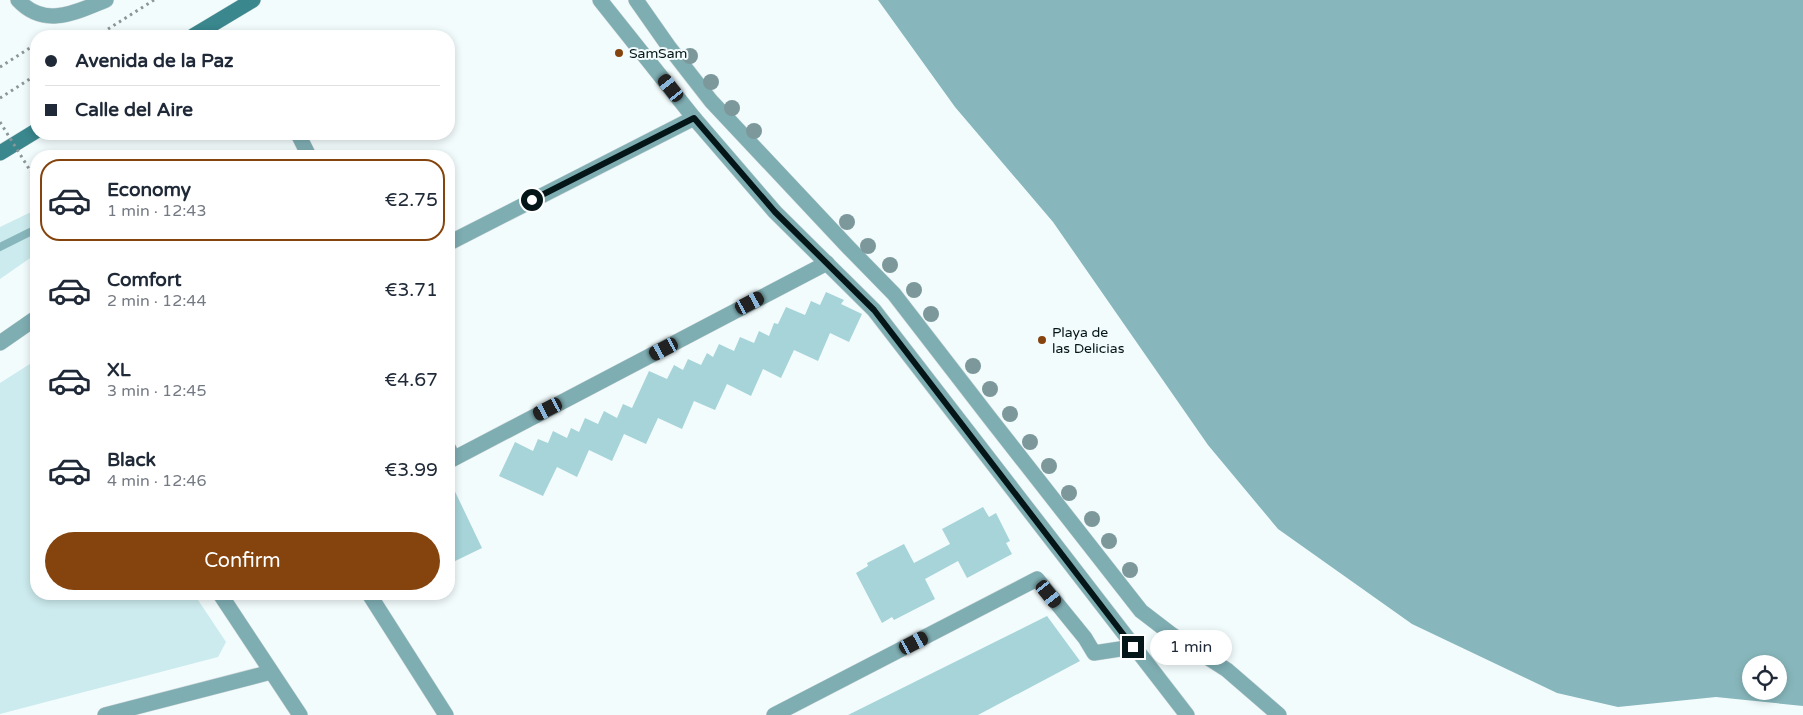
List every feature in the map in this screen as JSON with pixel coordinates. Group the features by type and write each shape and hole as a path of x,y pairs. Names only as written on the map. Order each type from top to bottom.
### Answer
{"main road":[{"path":"203,30 253,0"},
{"path":"0,153 30,135"}],"street":[{"path":"18,0 23,5 46,17 72,14 106,0"},
{"path":"600,0 694,118 775,212 874,310 1186,715"},
{"path":"636,0 669,47 711,101 894,294 1141,611 1171,634 1227,670 1279,715"},
{"path":"455,240 694,118"},
{"path":"455,452 827,263"},
{"path":"0,343 30,322"},
{"path":"774,715 1036,580 1085,638 1094,653 1133,647"},
{"path":"224,600 300,715"},
{"path":"373,600 446,715"},
{"path":"105,715 272,672"}],"path":[{"path":"106,30 154,0"},
{"path":"0,67 30,48"},
{"path":"0,98 30,79"},
{"path":"0,122 30,170"}],"shaded area":[{"path":"878,0 1803,0 1803,706 1745,700 1787,700 1787,655 1742,655 1742,700 1716,697 1618,707 1557,693 1412,624 1278,529 1208,445 1053,222 955,107"},
{"path":"30,212 30,258 0,279 0,227"},
{"path":"30,364 30,600 198,600 226,642 218,657 0,714 0,383"}],"building":[{"path":"826,292 844,300 841,304 862,314 849,342 830,333 818,361 794,350 781,378 763,369 751,396 727,384 715,410 694,401 682,429 658,418 646,444 624,434 612,461 589,450 577,477 557,467 543,496 499,476 515,442 533,451 538,439 548,443 553,431 567,438 571,428 579,432 585,418 598,424 604,411 617,418 623,404 632,408 649,371 667,379 674,365 683,370 688,359 701,365 707,353 713,357 719,344 734,351 740,337 754,343 759,331 769,336 774,323 778,324 786,307 805,315 811,301 820,305"},
{"path":"455,492 482,548 455,561"},
{"path":"983,507 989,517 996,513 1010,541 1006,543 1012,554 967,578 958,561 925,579 935,599 894,620 892,617 882,623 856,573 868,566 867,563 904,544 914,563 950,544 942,529"},
{"path":"1047,616 1080,661 978,715 848,715"}],"waterway":[{"path":"0,247 30,232"}],"place":[{"name":"SamSam","path":"619,53"},
{"name":"Playa de las Delicias","path":"1042,340"}],"route":[{"path":"532,200 694,118 775,212 874,310 1133,647"}]}
